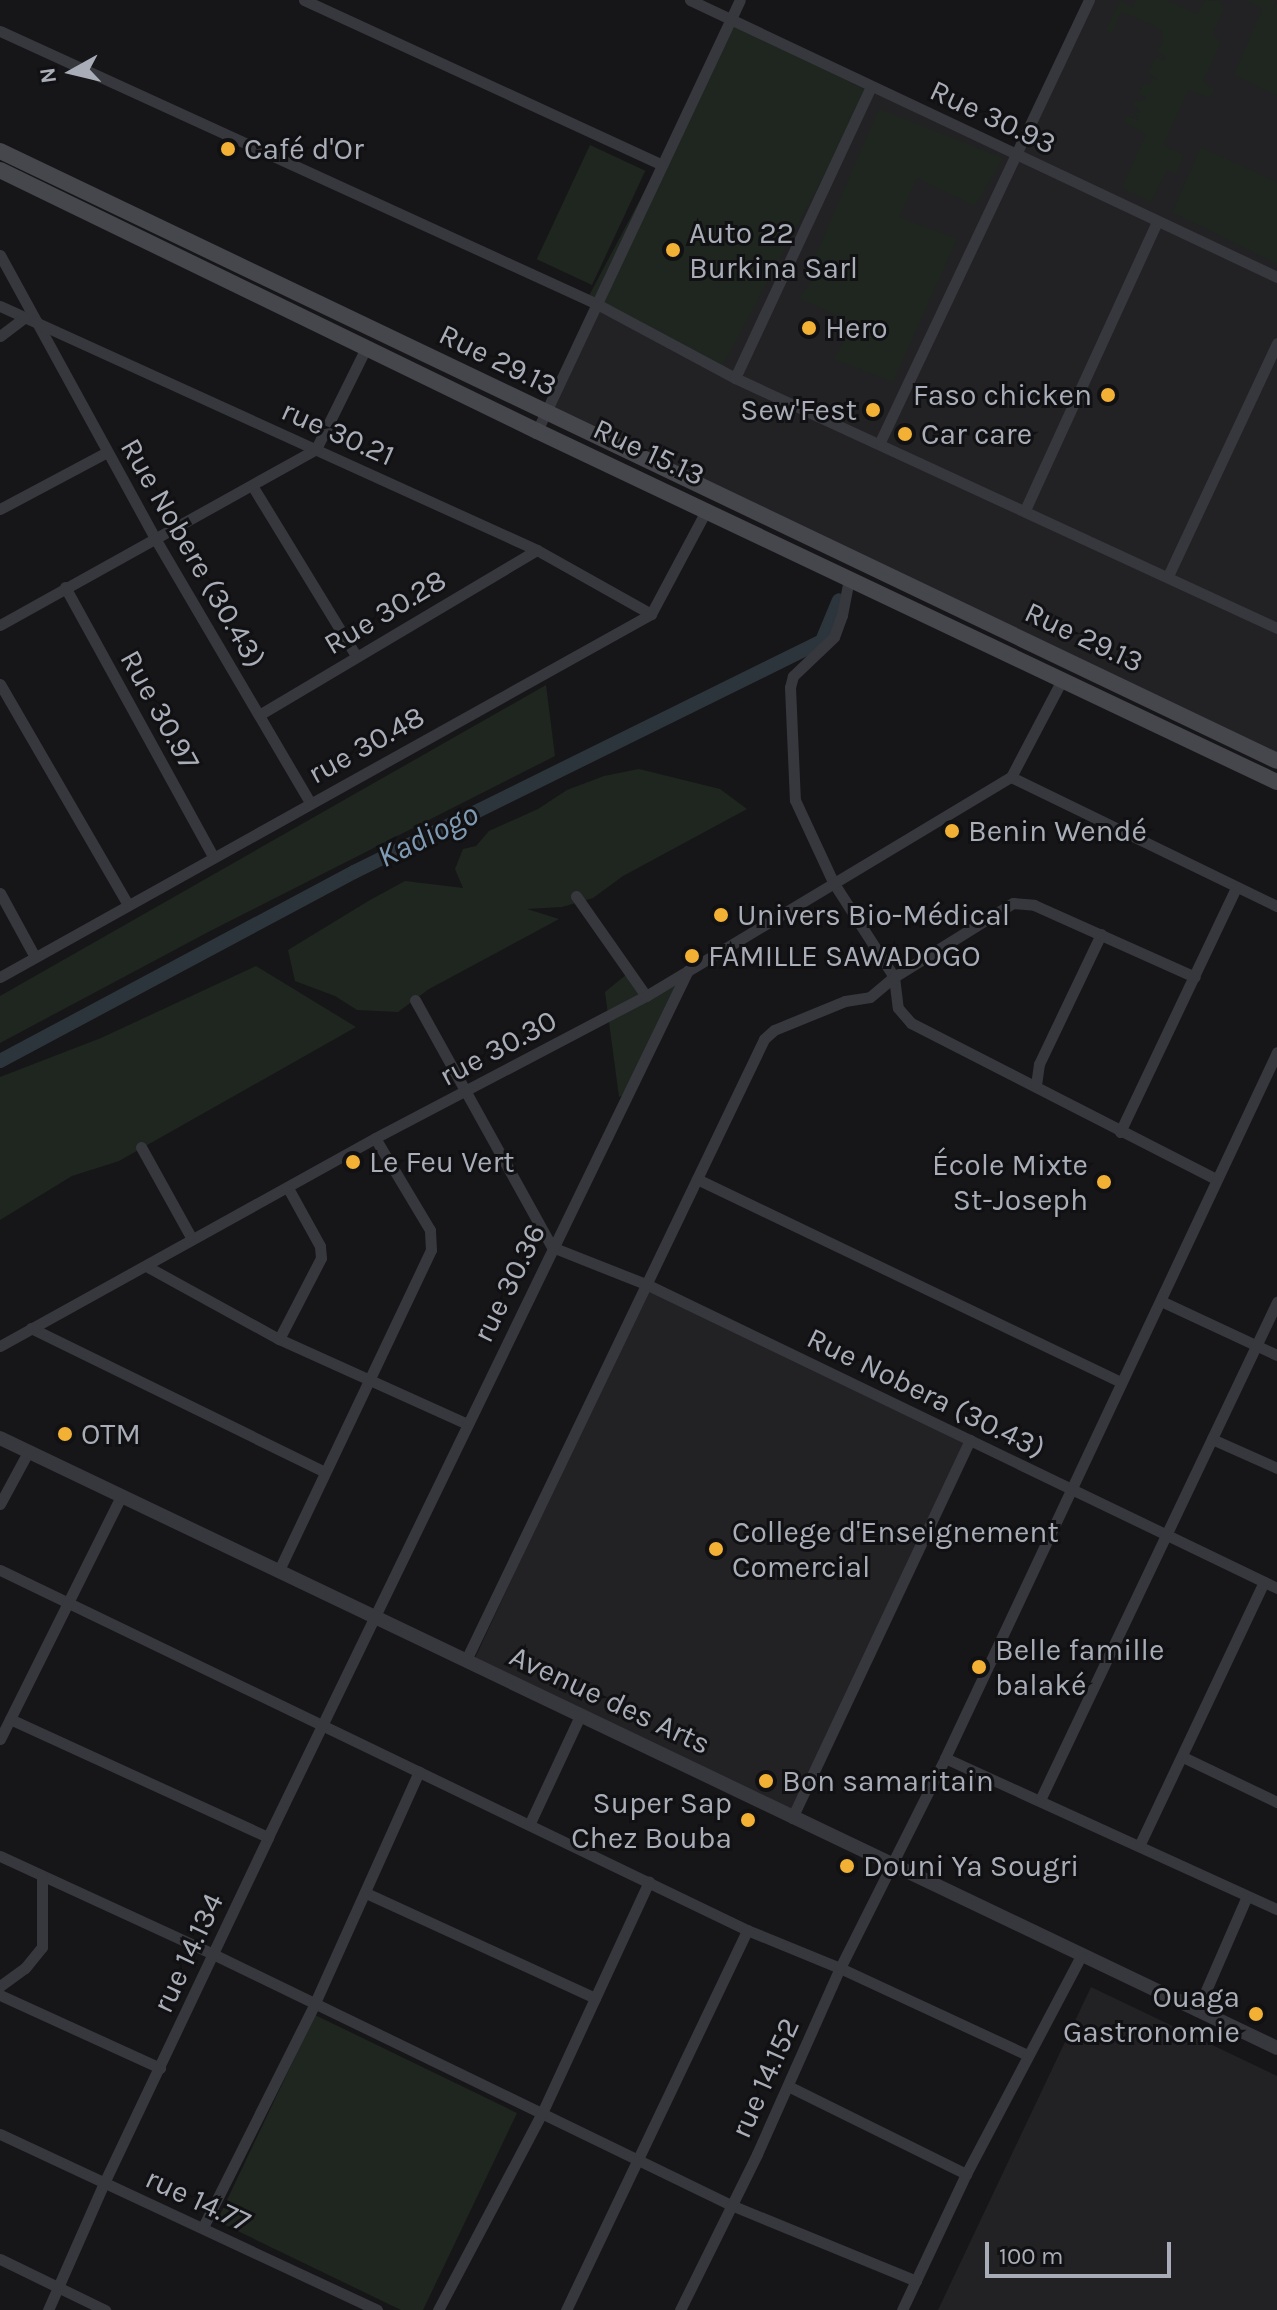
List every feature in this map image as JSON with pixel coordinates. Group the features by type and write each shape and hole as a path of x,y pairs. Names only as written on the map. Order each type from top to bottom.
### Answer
{"main road":[{"name":"Rue 29.13","path":"0,151 1277,761"},
{"name":"Rue 15.13","path":"0,170 537,431 1277,782"}],"street":[{"path":"304,0 662,165"},
{"name":"Rue 30.93","path":"690,0 1277,277"},
{"path":"537,431 740,0"},
{"path":"880,442 1089,0"},
{"path":"0,31 597,304 735,378 880,442 1277,628"},
{"path":"735,378 871,87"},
{"path":"1025,510 1157,222"},
{"name":"Rue Nobere (30.43)","path":"0,255 156,540 310,803"},
{"name":"rue 30.21","path":"0,306 537,550 651,614"},
{"path":"0,336 24,318"},
{"path":"1168,576 1277,343"},
{"path":"0,625 253,487 316,449 366,348"},
{"path":"0,509 107,452"},
{"path":"253,487 356,656"},
{"path":"651,614 707,509"},
{"name":"Rue 30.28","path":"259,715 537,550"},
{"path":"849,579 834,637 793,676 790,687 795,800 833,882 894,977 898,1008 911,1023 1216,1179"},
{"name":"Rue 30.97","path":"65,587 213,856"},
{"name":"rue 30.48","path":"0,977 651,614"},
{"path":"1062,680 1011,777 1277,906"},
{"path":"0,684 128,905"},
{"name":"rue 30.30","path":"0,1346 375,1138 646,996 1011,777"},
{"path":"1120,1132 1236,888"},
{"path":"0,893 35,957"},
{"path":"576,896 646,996"},
{"path":"466,1660 764,1039 774,1030 845,1001 870,997 894,977 1013,903 1034,905 1195,977"},
{"path":"1036,1085 1039,1064 1101,934"},
{"name":"rue 30.36","path":"376,1618 688,970"},
{"path":"415,1000 552,1247"},
{"name":"rue 14.152","path":"680,2310 788,2086 840,1968 945,1758 1277,1052"},
{"path":"279,1570 431,1250 430,1230 375,1138"},
{"path":"141,1147 192,1239"},
{"path":"697,1179 1120,1382"},
{"path":"279,1339 321,1258 320,1246 288,1188"},
{"name":"Rue Nobera (30.43)","path":"552,1247 648,1285 1277,1588"},
{"path":"146,1266 279,1339 467,1424"},
{"path":"1161,1301 1277,1355"},
{"path":"1040,1800 1277,1302"},
{"path":"31,1328 325,1472"},
{"name":"Avenue des Arts","path":"0,1438 1277,2048"},
{"path":"1212,1439 1277,1468"},
{"path":"792,1818 970,1440"},
{"path":"0,1504 28,1452"},
{"path":"0,1739 121,1496"},
{"path":"0,1570 747,1930 840,1968 1027,2055"},
{"path":"1140,1844 1264,1582"},
{"name":"rue 14.134","path":"48,2310 104,2183 215,1955 268,1837 376,1618"},
{"path":"530,1823 580,1716"},
{"path":"10,1719 268,1837"},
{"path":"1183,1757 1277,1802"},
{"path":"945,1758 1140,1844 1277,1909"},
{"path":"203,2227 314,2005 419,1771"},
{"path":"0,1856 215,1955 731,2205 916,2281"},
{"path":"0,1986 25,1968 42,1947 42,1876"},
{"path":"438,2310 542,2113 649,1881"},
{"path":"366,1893 595,1998"},
{"path":"1197,2011 1247,1896"},
{"path":"566,2310 747,1930"},
{"path":"902,2310 966,2174 1081,1956"},
{"path":"0,1995 160,2068"},
{"path":"788,2086 966,2174"},
{"name":"rue 14.77","path":"0,2134 203,2227 371,2309"},
{"path":"0,2259 105,2310"}],"shaded area":[{"path":"1089,0 1277,0 1277,762 546,414 735,21 1018,154"},
{"path":"1120,0 1132,7 1137,0 1166,0 1197,14 1205,0 1221,1 1223,11 1212,34 1221,42 1203,81 1214,90 1210,98 1188,90 1163,145 1184,155 1176,173 1167,170 1151,202 1122,188 1146,134 1124,122 1127,116 1138,120 1138,116 1131,113 1141,112 1134,106 1135,100 1142,102 1146,98 1139,94 1143,83 1149,85 1152,81 1146,77 1158,80 1148,72 1156,57 1164,61 1166,57 1157,52 1163,41 1162,31 1151,24 1121,12 1112,33 1106,30"},
{"path":"1246,0 1276,0 1271,13 1277,2 1277,96 1234,75 1262,9"},
{"path":"735,21 868,92 723,366 589,295"},
{"path":"879,109 1003,158 975,206 917,178 899,217 957,239 893,382 834,359 854,323 798,298 816,277 808,273"},
{"path":"590,145 645,171 592,285 537,259"},
{"path":"1201,147 1277,182 1277,264 1172,212"},
{"path":"546,685 555,756 212,930 0,1043 0,996"},
{"path":"639,769 720,789 747,809 623,876 593,898 562,907 527,909 559,919 429,989 398,1012 357,1010 335,996 295,981 288,950 405,881 463,888 455,869 463,849 476,846 489,831 538,809 567,790 604,776"},
{"path":"256,966 356,1027 119,1161 72,1176 0,1220 0,1077 101,1038"},
{"path":"627,974 644,1003 678,984 626,1094 619,1097 605,992"},
{"name":"College d'Enseignement Comercial","path":"647,1289 967,1438 793,1812 473,1662"},
{"path":"1091,1987 1277,2076 1277,2310 938,2310"},
{"path":"315,2015 517,2113 423,2310 401,2310 217,2221"}],"waterway":[{"name":"Kadiogo","path":"0,1061 354,872 822,641 839,600"}],"place":[{"name":"Café d'Or","path":"228,149"},
{"name":"Auto 22 Burkina Sarl","path":"673,250"},
{"name":"Hero","path":"809,328"},
{"name":"Faso chicken","path":"1108,395"},
{"name":"Sew'Fest","path":"873,410"},
{"name":"Car care","path":"905,434"},
{"name":"Benin Wendé","path":"952,831"},
{"name":"Univers Bio-Médical","path":"721,915"},
{"name":"FAMILLE SAWADOGO","path":"692,956"},
{"name":"Le Feu Vert","path":"353,1162"},
{"name":"École Mixte St-Joseph","path":"1104,1182"},
{"name":"OTM","path":"65,1434"},
{"name":"College d'Enseignement Comercial","path":"716,1549"},
{"name":"Belle famille balaké","path":"979,1667"},
{"name":"Bon samaritain","path":"766,1781"},
{"name":"Super Sap Chez Bouba","path":"748,1820"},
{"name":"Douni Ya Sougri","path":"847,1866"},
{"name":"Ouaga Gastronomie","path":"1256,2014"}]}
